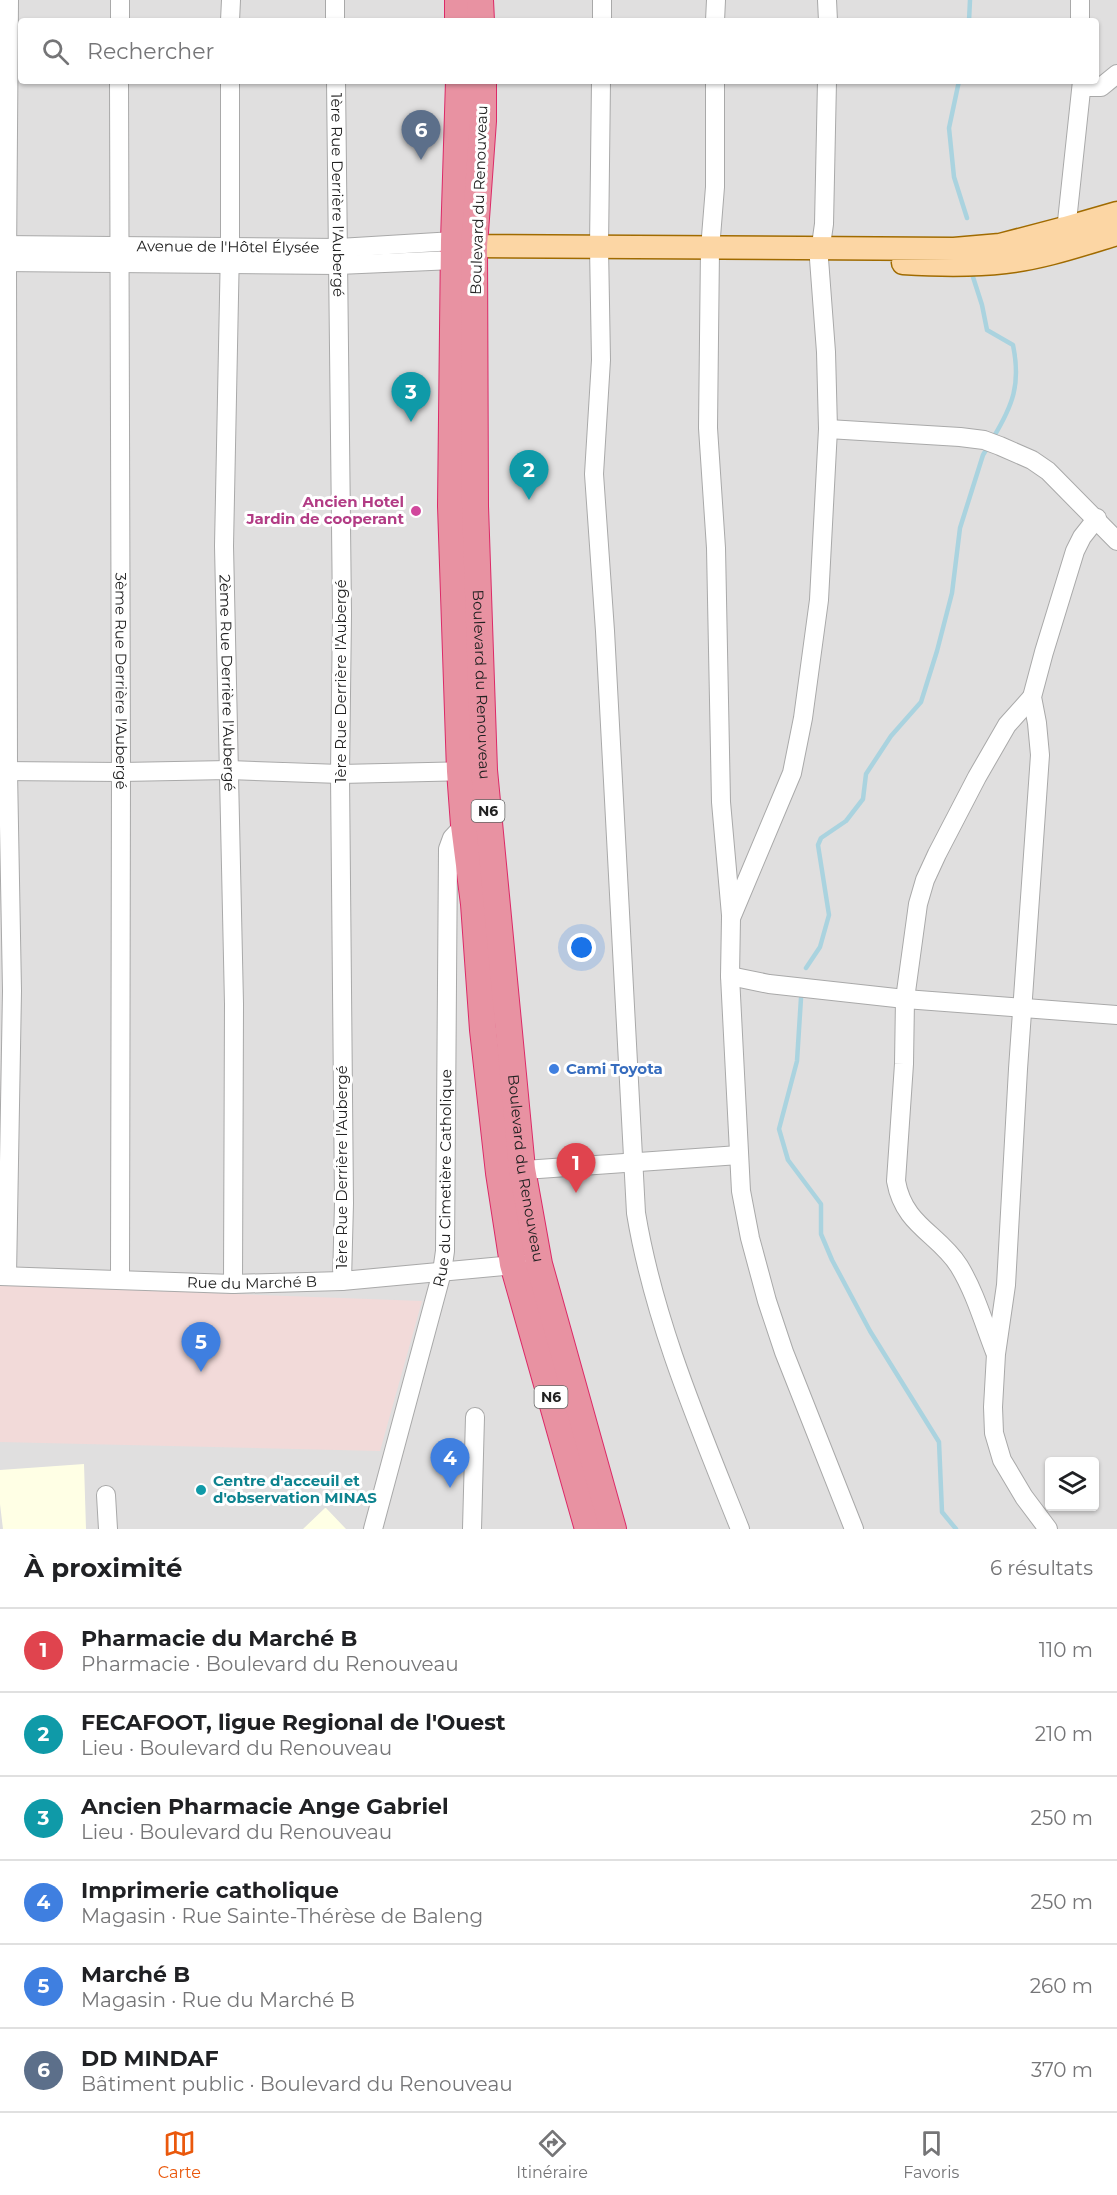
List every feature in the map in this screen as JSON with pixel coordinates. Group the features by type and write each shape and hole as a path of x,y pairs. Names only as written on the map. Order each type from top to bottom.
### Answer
{"highway":[{"path":"458,0 458,18"},
{"path":"480,0 481,18"},
{"name":"Boulevard du Renouveau","path":"459,84 464,252 464,481 472,771 510,1171 513,1264"},
{"name":"Boulevard du Renouveau","path":"464,252 483,121 483,84"},
{"name":"Boulevard du Renouveau","path":"472,771 464,825 474,904 483,1029 510,1171 539,1264 613,1529"},
{"name":"N6","path":"513,1264 588,1529"}],"main road":[{"path":"1065,239 1117,213"},
{"path":"464,252 819,254 954,249 1117,234"}],"street":[{"path":"3,1276 12,991 4,771 3,253 9,0"},
{"path":"120,0 120,18"},
{"path":"230,18 231,0"},
{"path":"335,0 335,18"},
{"path":"602,0 602,18"},
{"path":"716,0 716,18"},
{"path":"827,0 828,18"},
{"path":"1080,0 1080,18"},
{"path":"1065,239 1082,84 1101,87 1117,74"},
{"name":"3ème Rue Derrière l'Aubergé","path":"119,84 122,772 120,1280"},
{"name":"2ème Rue Derrière l'Aubergé","path":"230,84 230,256 224,546 234,1004 233,1284"},
{"name":"1ère Rue Derrière l'Aubergé","path":"336,84 342,614 340,774 344,1203 342,1281"},
{"path":"601,84 599,253 601,360 595,486 605,631 636,1213 641,1240 670,1346 740,1529"},
{"path":"715,84 715,187 710,254 708,429 716,548 721,801 731,918 730,976 741,1191 750,1238 784,1352 854,1529"},
{"path":"731,918 792,773 803,718 819,600 828,429 826,352 819,254 824,224 827,84"},
{"name":"Avenue de l'Hôtel Élysée","path":"3,253 339,257 464,252"},
{"path":"828,429 992,443 1025,456 1048,471 1097,518 1117,541"},
{"path":"1048,1529 1024,1497 1002,1460 994,1432 993,1407 996,1354 1006,1285 1040,755 1032,697 1075,551 1082,537 1097,518"},
{"path":"996,1354 959,1266 953,1257 921,1228 898,1196 896,1181 904,1064 905,999 918,904 925,880 977,777 1007,725 1032,697"},
{"path":"4,771 229,770 340,774 472,771"},
{"name":"Rue du Cimetière Catholique","path":"373,1529 442,1272 445,1242 448,849 452,838 464,825"},
{"path":"730,976 769,984 905,999 1117,1015"},
{"path":"510,1171 739,1155"},
{"name":"Rue du Marché B","path":"3,1276 233,1284 342,1281 513,1264 539,1264"},
{"path":"472,1529 475,1417"},
{"path":"106,1495 108,1529"}],"shaded area":[{"path":"0,0 1117,0 1117,1529 0,1529"},
{"path":"0,1285 422,1301 380,1451 0,1442"},
{"path":"84,1464 86,1529 3,1529 0,1470"},
{"path":"325,1508 346,1529 303,1529"}],"waterway":[{"path":"969,18 970,0"},
{"path":"958,84 949,128 954,177 967,218"},
{"path":"973,277 987,330 1013,345 1015,359 1014,394 1006,415 993,438"},
{"path":"806,968 820,947 829,915 818,845 821,838 846,821 863,799 866,774 891,736 921,702 952,593 960,528 983,455 989,445"},
{"path":"801,998 797,1061 779,1129 788,1160 821,1204 821,1234 832,1260 870,1331 939,1442 942,1512 956,1529"}],"place":[{"name":"DD MINDAF","path":"421,160"},
{"name":"Ancien Pharmacie Ange Gabriel","path":"411,422"},
{"name":"FECAFOOT, ligue Regional de l'Ouest","path":"529,500"},
{"name":"Ancien Hotel Jardin de cooperant","path":"416,511"},
{"name":"Cami Toyota","path":"554,1069"},
{"name":"Pharmacie du Marché B","path":"576,1193"},
{"name":"Marché B","path":"201,1372"},
{"name":"Imprimerie catholique","path":"450,1488"},
{"name":"Centre d'acceuil et d'observation MINAS","path":"201,1490"}]}
